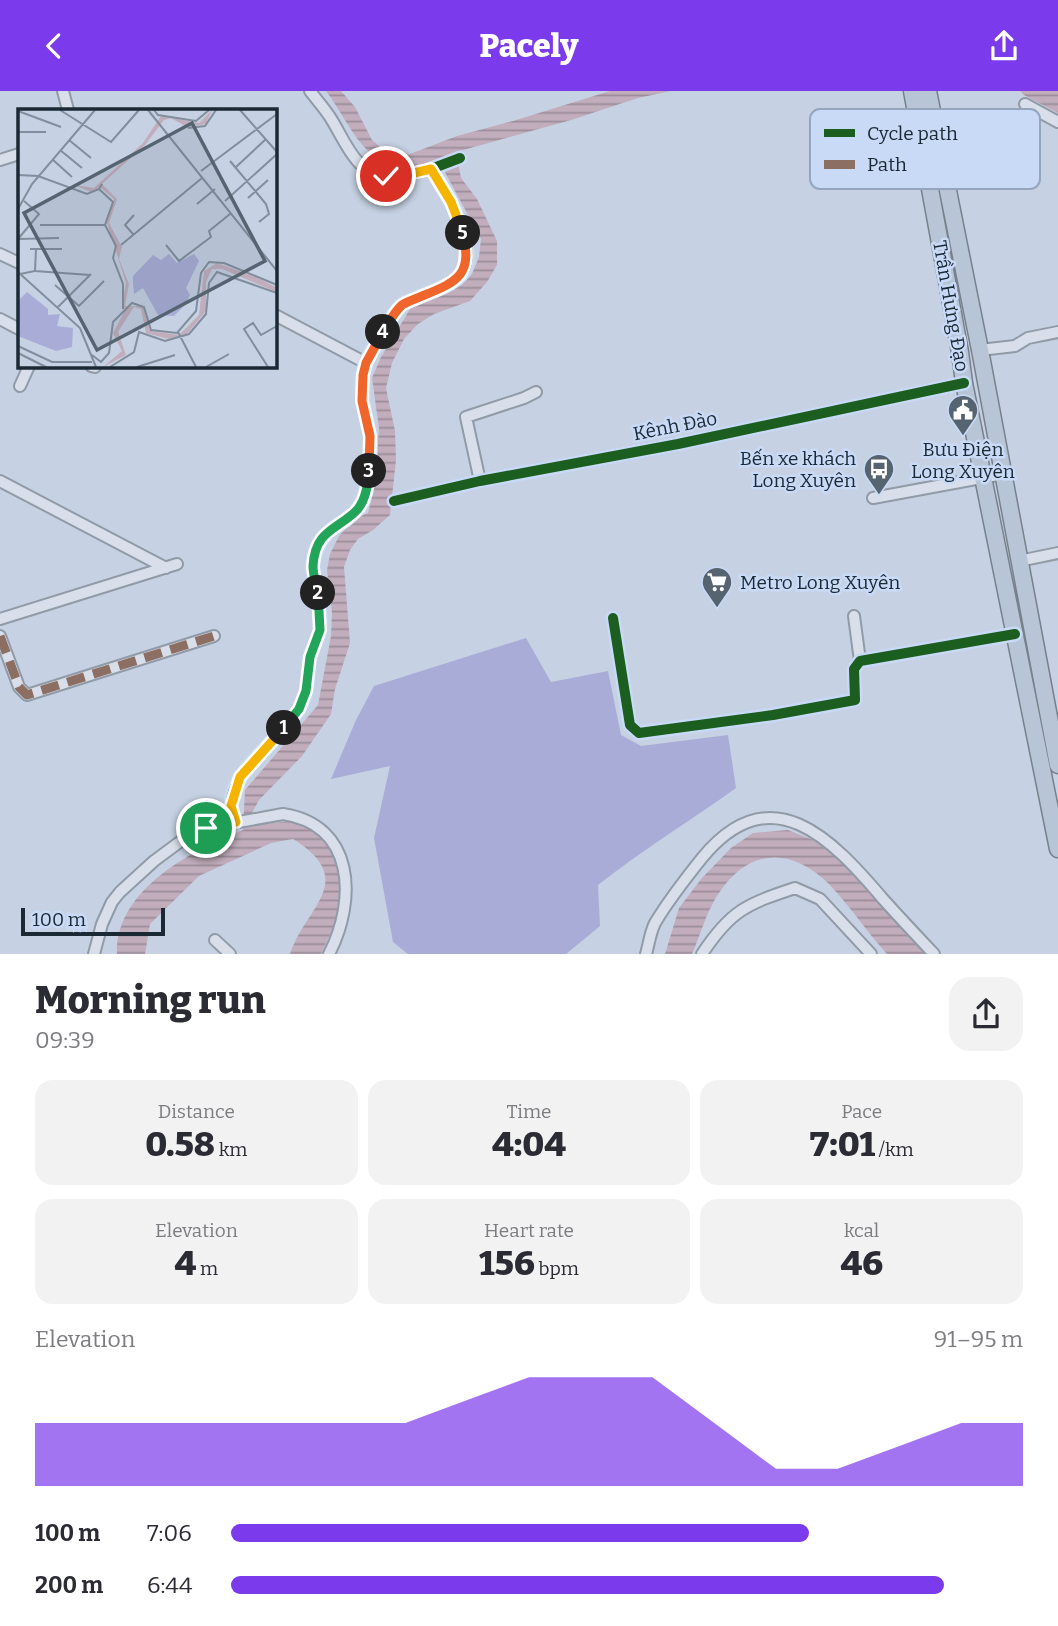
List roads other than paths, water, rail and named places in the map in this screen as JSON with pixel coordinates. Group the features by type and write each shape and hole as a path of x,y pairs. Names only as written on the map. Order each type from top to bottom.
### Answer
{"highway":[{"name":"Trần Hưng Đạo","path":"912,91 915,109"},
{"name":"Trần Hưng Đạo","path":"928,91 932,109"},
{"name":"Trần Hưng Đạo","path":"930,189 964,383 1058,849"},
{"name":"Trần Hưng Đạo","path":"948,189 981,350 1058,765"},
{"path":"960,352 981,350"}],"street":[{"path":"62,91 68,109"},
{"path":"310,91 330,117 353,157 379,175 405,175 460,158"},
{"path":"1025,104 1034,109"},
{"path":"1040,112 1058,122"},
{"path":"0,160 18,154"},
{"path":"237,822 231,806 240,777 299,709 306,691 310,657 320,630 318,591 313,568 320,543 327,532 357,511 366,493 370,453 362,401 366,363 387,326 404,304 434,292 465,270 467,251 462,226 434,168"},
{"path":"0,254 18,263"},
{"path":"276,316 366,363"},
{"path":"0,319 18,328"},
{"path":"981,350 1015,346 1028,338 1058,332"},
{"path":"20,386 29,367"},
{"name":"Kênh Đào","path":"394,501 480,481 678,444 964,383"},
{"path":"480,481 466,417 536,392"},
{"path":"873,498 1003,474"},
{"path":"0,481 166,568"},
{"path":"1019,561 1058,553"},
{"path":"0,619 177,564"},
{"path":"854,615 860,661"},
{"path":"612,618 630,725 639,733 773,715 855,700 854,669 860,661 1015,634"},
{"path":"0,636 19,687 27,695 214,636"},
{"path":"94,954 102,924 120,892 154,861 185,838 206,828 282,814 304,819 323,831 340,851 345,868 345,907 339,933 329,954"},
{"path":"646,954 655,923 710,849 723,836 739,827 758,819 780,818 815,831 851,862 934,954"},
{"path":"702,954 727,920 756,901 795,888 820,899 871,954"},
{"path":"215,940 230,954"}],"place":[{"name":"Bưu Điện Long Xuyên","path":"963,437"},
{"name":"Bến xe khách Long Xuyên","path":"879,496"},
{"name":"Metro Long Xuyên","path":"717,609"}]}
